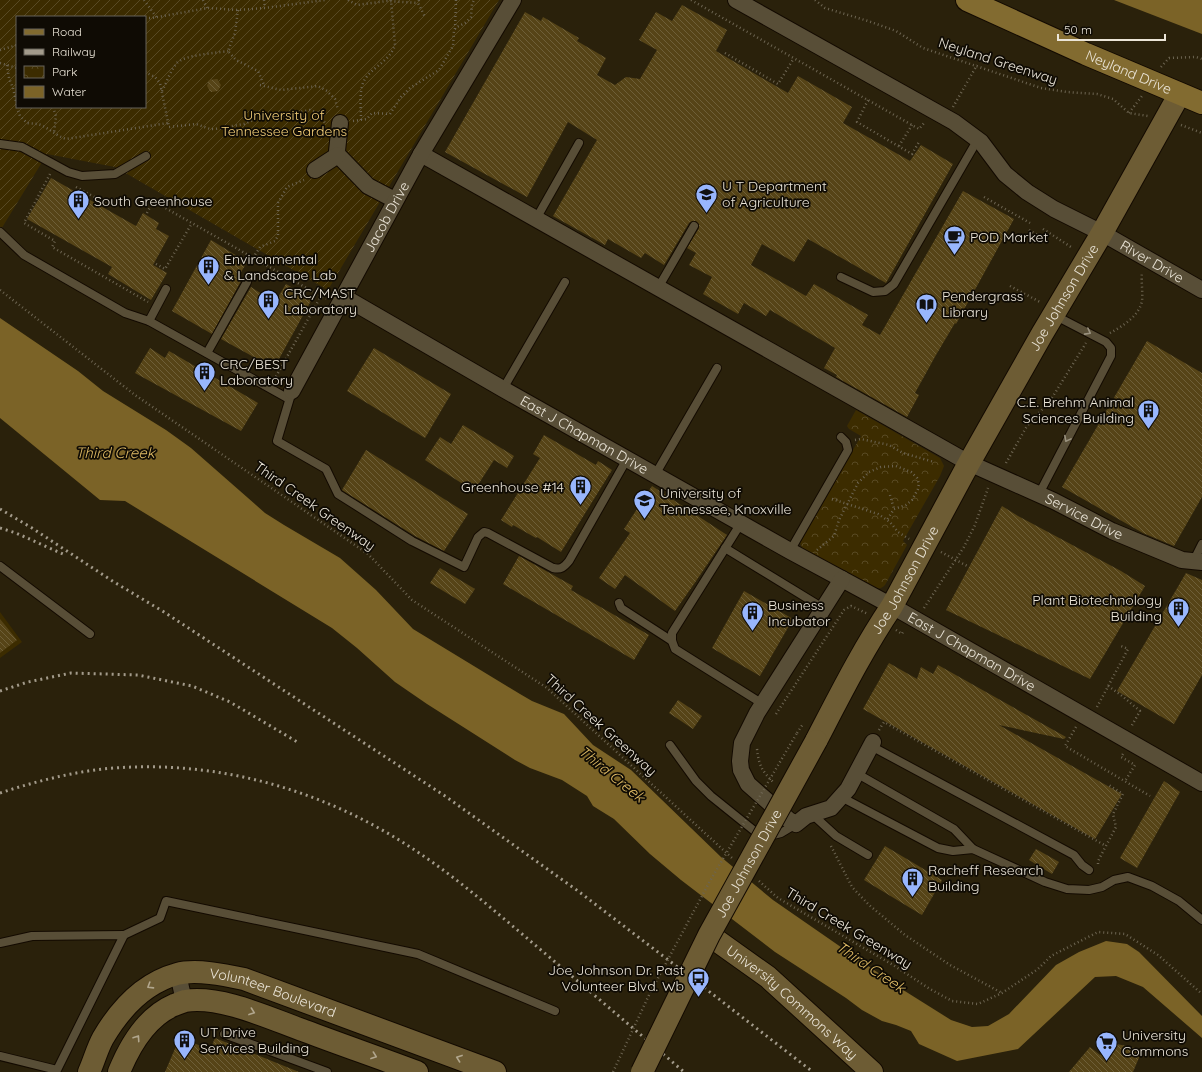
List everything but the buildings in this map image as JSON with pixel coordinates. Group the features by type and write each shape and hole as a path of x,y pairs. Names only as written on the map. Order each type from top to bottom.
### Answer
{"main road":[{"name":"Neyland Drive","path":"967,0 1179,95 1202,103"}],"street":[{"name":"Jacob Drive","path":"290,395 421,154 513,0"},
{"name":"River Drive","path":"736,0 947,118 978,139 1005,174 1018,185 1054,209 1102,233 1202,290"},
{"name":"Joe Johnson Drive","path":"642,1072 807,737 840,696 892,606 969,463 1047,308 1102,233 1179,95"},
{"path":"340,123 338,155 368,186 389,197"},
{"name":"Service Drive","path":"421,154 969,463 1039,494 1112,531 1182,560 1198,562"},
{"path":"315,170 338,155"},
{"name":"East J Chapman Drive","path":"341,302 503,389 790,551 892,606 1090,719 1130,736 1202,783"},
{"path":"842,579 763,704 742,743 740,761 741,770 748,784 788,820 796,824 806,816 831,808 848,789 872,744"},
{"name":"University Commons Way","path":"709,935 768,977 872,1072"},
{"name":"Volunteer Boulevard","path":"89,1072 103,1039 118,1016 135,996 154,983 178,974 202,972 244,979 495,1072"},
{"path":"178,974 184,1001"},
{"name":"Volunteer Boulevard","path":"119,1072 127,1052 140,1033 154,1017 167,1008 184,1001 201,1000 236,1006 417,1072"}],"lane":[{"path":"841,278 874,292 885,291 894,284 978,139"},
{"path":"536,219 580,143"},
{"path":"0,144 22,147 68,172 82,176 115,174 146,156"},
{"path":"658,288 694,226"},
{"path":"0,232 24,255 125,313 149,321 269,388 290,395"},
{"path":"207,353 247,282"},
{"path":"503,389 565,282"},
{"path":"149,321 166,289"},
{"path":"1039,494 1111,356 1111,348 1106,342 1047,308"},
{"path":"655,475 717,368"},
{"name":"Jacob Drive","path":"290,395 278,441 326,469 338,494 412,541 464,567 478,537 484,532 554,568 558,569 564,567 569,561 627,459"},
{"path":"790,551 848,450 844,439"},
{"path":"741,523 672,633 672,641 675,649 763,704"},
{"path":"1198,562 1202,544"},
{"path":"725,548 824,608"},
{"path":"0,566 90,634"},
{"path":"619,603 621,608 672,641"},
{"path":"872,744 1074,855 1082,865 1089,870"},
{"path":"670,745 696,781 757,833 773,835 781,833 796,824"},
{"path":"856,773 954,829 973,849 1044,882 1067,889 1089,890 1114,880 1128,877 1152,886 1179,901 1202,920"},
{"path":"841,797 938,848 953,851 973,849"},
{"path":"812,814 836,836 868,855"},
{"path":"0,943 32,936 124,935 160,918 166,901 418,954 555,1011"},
{"path":"0,1056 57,1070 124,935"},
{"path":"224,1034 327,1072"}],"path":[{"path":"144,0 157,18"},
{"path":"203,0 203,3 208,8"},
{"path":"264,0 265,8"},
{"path":"146,18 157,18 208,8 238,10 325,0"},
{"path":"348,0 356,5 390,0 418,2 425,17"},
{"path":"361,120 360,95 363,83 369,74 385,61 393,51 395,45 390,0"},
{"path":"372,113 390,114 401,97 410,88 439,70 453,46 456,0"},
{"path":"455,30 471,17 472,4 474,0"},
{"path":"691,0 919,129 927,120"},
{"name":"Neyland Greenway","path":"815,0 826,8 868,21 896,32 923,48 977,65 1041,88 1067,92 1097,94 1113,99 1129,113 1166,119 1202,133"},
{"path":"228,51 235,33 238,10"},
{"path":"0,50 16,45"},
{"path":"228,51 236,60 258,71 264,86"},
{"path":"162,91 179,61 189,57 228,51"},
{"path":"725,53 778,84 794,58"},
{"path":"0,62 16,68"},
{"path":"7,65 16,102"},
{"path":"947,118 977,65"},
{"path":"146,72 155,77 160,82 168,127 196,124 210,129 215,129 244,124 265,114 277,116 310,110 316,111 322,118"},
{"path":"260,85 281,90 318,86 327,91 335,99 338,107 340,123"},
{"path":"868,100 857,122 912,154 919,142"},
{"path":"18,108 20,116 27,123 40,125 66,139 168,123"},
{"path":"53,108 56,116 54,133"},
{"path":"899,146 912,125"},
{"path":"253,258 260,247 275,241 278,236 278,203 287,187 302,181 315,170"},
{"path":"51,172 24,223 55,241 52,247 157,306"},
{"path":"71,184 111,206"},
{"path":"984,197 1030,222"},
{"path":"146,213 153,201 321,296 341,302"},
{"path":"156,264 165,269 192,223"},
{"path":"1043,229 1071,247"},
{"path":"1029,230 1039,236"},
{"path":"1100,339 1123,326 1136,314 1142,301 1142,269"},
{"path":"1010,286 1047,308"},
{"name":"Third Creek Greenway","path":"0,290 135,395 368,554 412,600 547,688 733,859"},
{"path":"269,388 321,296"},
{"path":"844,439 861,439 889,445 903,453 928,459 938,464"},
{"path":"814,553 819,547 834,536 839,520 858,482 869,472 882,467 896,466 911,472 917,478 919,483 918,489 912,500 906,505 894,509 887,520"},
{"path":"822,494 878,514 887,520 898,532 911,540"},
{"path":"890,495 894,509"},
{"path":"941,552 969,567"},
{"path":"1090,719 1128,649 1121,646"},
{"path":"1108,686 1140,711 1121,757 1135,765 1126,781"},
{"path":"872,744 884,722 1106,846"},
{"path":"1075,728 1065,746 1150,796"},
{"path":"614,1072 650,993 710,881 807,737"},
{"path":"1089,870 1096,866 1116,827 1113,814 1124,794 1107,784"},
{"name":"Third Creek Greenway","path":"756,878 778,898 952,1001 978,1004 1002,993 1038,969 1051,956 1098,932 1125,934 1158,955 1202,994"}],"green space":[{"name":"University of Tennessee Gardens","path":"0,0 499,0 328,290 115,167 47,154 0,231"},
{"path":"856,410 940,458 944,466 940,476 903,541 907,545 882,588 875,588 803,550 800,543 861,436 849,429 847,426"},
{"path":"0,612 22,642 0,658"}],"water":[{"path":"1114,0 1202,0 1202,34"},
{"name":"Third Creek","path":"0,318 78,371 103,391 166,430 191,448 265,513 340,558 376,590 413,629 532,701 564,714 593,745 631,770 721,857 773,900 900,988 951,1020 972,1027 988,1026 1009,1014 1056,965 1079,952 1106,941 1127,944 1139,952 1202,1016 1202,1038 1143,987 1116,976 1095,977 1018,1049 957,1061 919,1044 911,1031 882,1021 862,1010 775,952 681,880 650,854 614,819 593,806 587,796 562,780 530,768 515,760 427,704 395,682 332,628 125,501 100,500 0,418"}],"railway":[{"path":"0,509 164,612 445,796 578,891 813,1072"},
{"path":"0,528 16,533 65,555"},
{"path":"0,691 28,682 71,673 138,675 192,686 230,702 299,743"},
{"path":"0,793 51,778 103,769 144,767 184,768 224,773 263,782 302,793 339,808 375,826 426,857 514,927 684,1072"}],"place":[{"name":"U T Department of Agriculture","path":"707,214"},
{"name":"South Greenhouse","path":"79,220"},
{"name":"POD Market","path":"954,256"},
{"name":"Environmental & Landscape Lab","path":"209,286"},
{"name":"CRC/MAST Laboratory","path":"268,320"},
{"name":"Pendergrass Library","path":"927,324"},
{"name":"CRC/BEST Laboratory","path":"205,392"},
{"name":"C.E. Brehm Animal Sciences Building","path":"1149,430"},
{"name":"Greenhouse #14","path":"580,506"},
{"name":"University of Tennessee, Knoxville","path":"644,520"},
{"name":"Plant Biotechnology Building","path":"1178,628"},
{"name":"Business Incubator","path":"752,632"},
{"name":"Racheff Research Building","path":"913,898"},
{"name":"Joe Johnson Dr. Past Volunteer Blvd. Wb","path":"699,998"},
{"name":"UT Drive Services Building","path":"184,1060"},
{"name":"University Commons","path":"1107,1062"}]}
